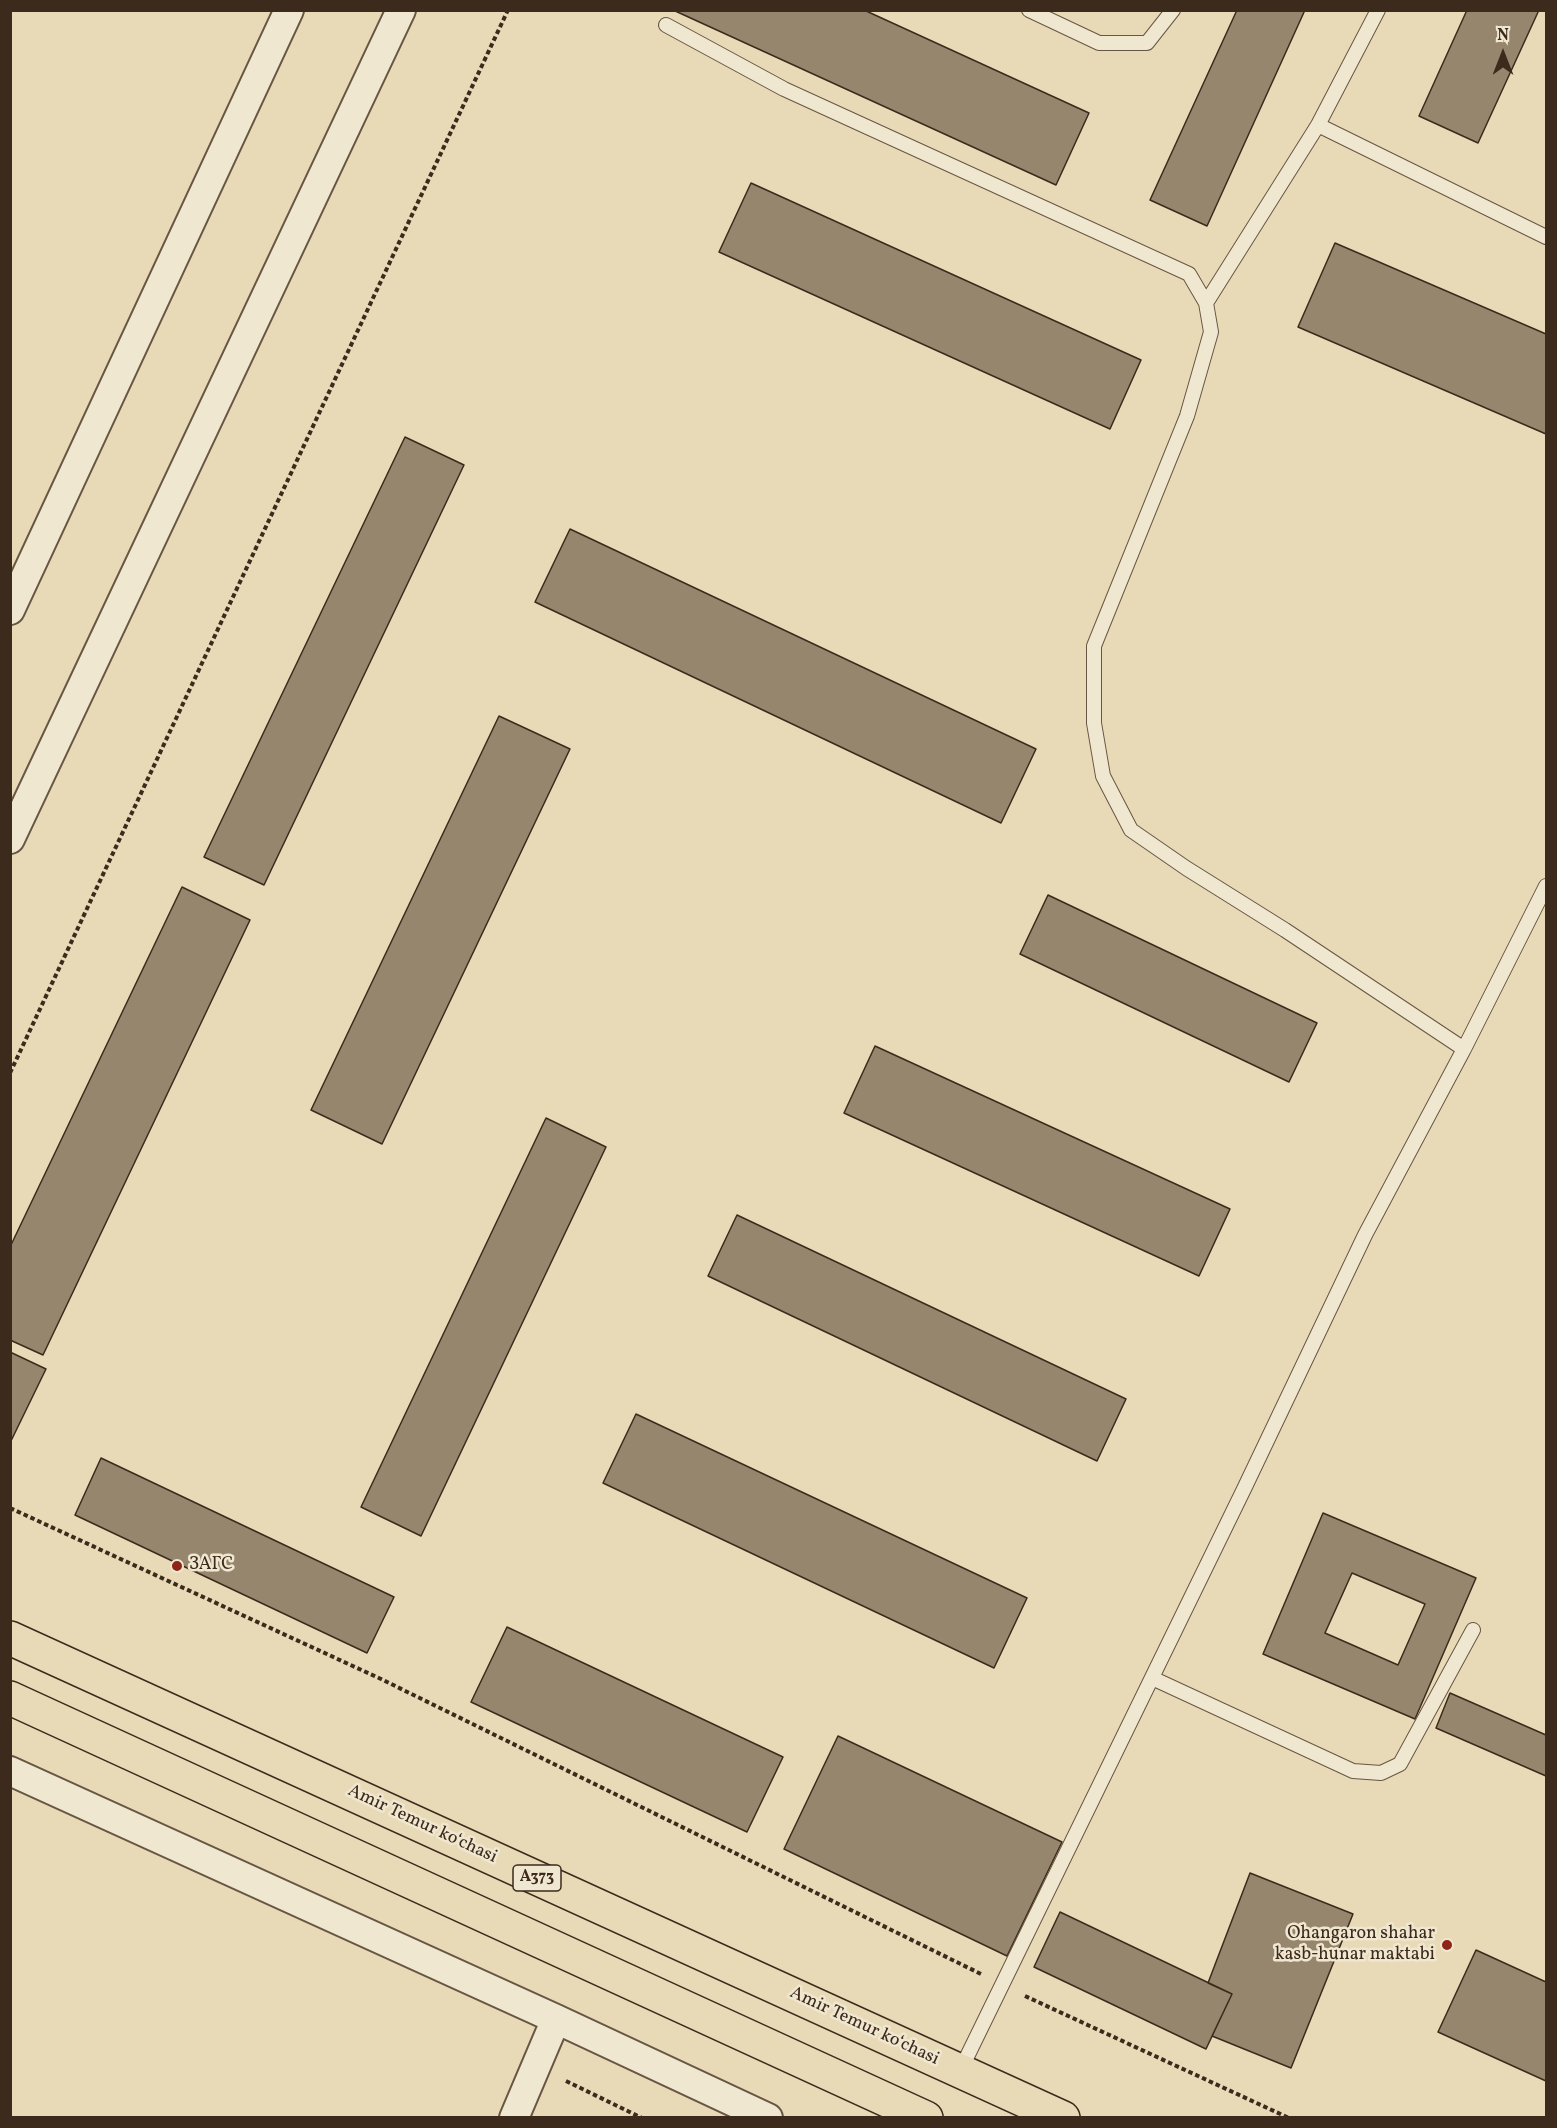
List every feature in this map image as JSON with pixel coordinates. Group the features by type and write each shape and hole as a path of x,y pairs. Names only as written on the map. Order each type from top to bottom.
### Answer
{"highway":[{"name":"Amir Temur koʻchasi","path":"10,1638 1063,2118"},
{"path":"10,1698 926,2118"}],"street":[{"path":"10,610 289,10"},
{"path":"10,839 401,10"},
{"path":"10,1771 768,2118"},
{"path":"514,2118 556,2019"}],"lane":[{"path":"1029,10 1099,43 1147,43 1173,10"},
{"path":"1206,303 1318,125 1378,10"},
{"path":"666,25 784,89 1189,274 1206,303 1211,332 1187,416 1094,646 1094,723 1103,776 1131,830 1464,1049"},
{"path":"1318,125 1546,237"},
{"path":"960,2071 1365,1235 1464,1049 1546,886"},
{"path":"1152,1678 1353,1770 1382,1773 1400,1764 1473,1630"}],"path":[{"path":"10,1073 508,10"},
{"path":"10,1509 381,1679 1003,1985 1289,2118"},
{"path":"536,2066 642,2118"}],"building":[{"path":"673,10 864,10 1089,113 1056,185"},
{"path":"1237,10 1305,10 1207,226 1150,200"},
{"path":"1467,10 1539,10 1478,143 1419,116"},
{"path":"751,183 1141,360 1110,429 719,252"},
{"path":"1335,243 1546,334 1546,434 1298,327"},
{"path":"405,437 464,465 264,885 204,857"},
{"path":"570,529 1036,749 1001,823 535,602"},
{"path":"499,716 570,749 382,1144 311,1110"},
{"path":"182,887 250,920 43,1355 10,1340 10,1247"},
{"path":"1048,895 1317,1023 1289,1082 1020,954"},
{"path":"875,1046 1230,1209 1199,1276 844,1113"},
{"path":"546,1118 606,1147 421,1536 361,1507"},
{"path":"737,1215 1126,1399 1097,1461 708,1276"},
{"path":"10,1352 46,1369 10,1443"},
{"path":"636,1414 1027,1598 994,1668 603,1483"},
{"path":"101,1458 394,1597 367,1653 75,1515"},
{"path":"1323,1513 1476,1578 1415,1719 1263,1654","holes":["1352,1573 1425,1604 1398,1665 1325,1633"]},
{"path":"507,1627 783,1757 747,1832 471,1702"},
{"path":"1450,1693 1546,1735 1546,1776 1436,1728"},
{"path":"838,1736 1062,1842 1007,1956 784,1849"},
{"path":"1250,1873 1353,1914 1291,2068 1212,2036 1232,1994 1208,1983"},
{"path":"1060,1912 1232,1994 1206,2049 1034,1967"},
{"path":"1476,1950 1546,1982 1546,2081 1438,2032"}],"place":[{"name":"ЗАГС","path":"177,1566"},
{"name":"Ohangaron shahar kasb-hunar maktabi","path":"1447,1945"}]}
